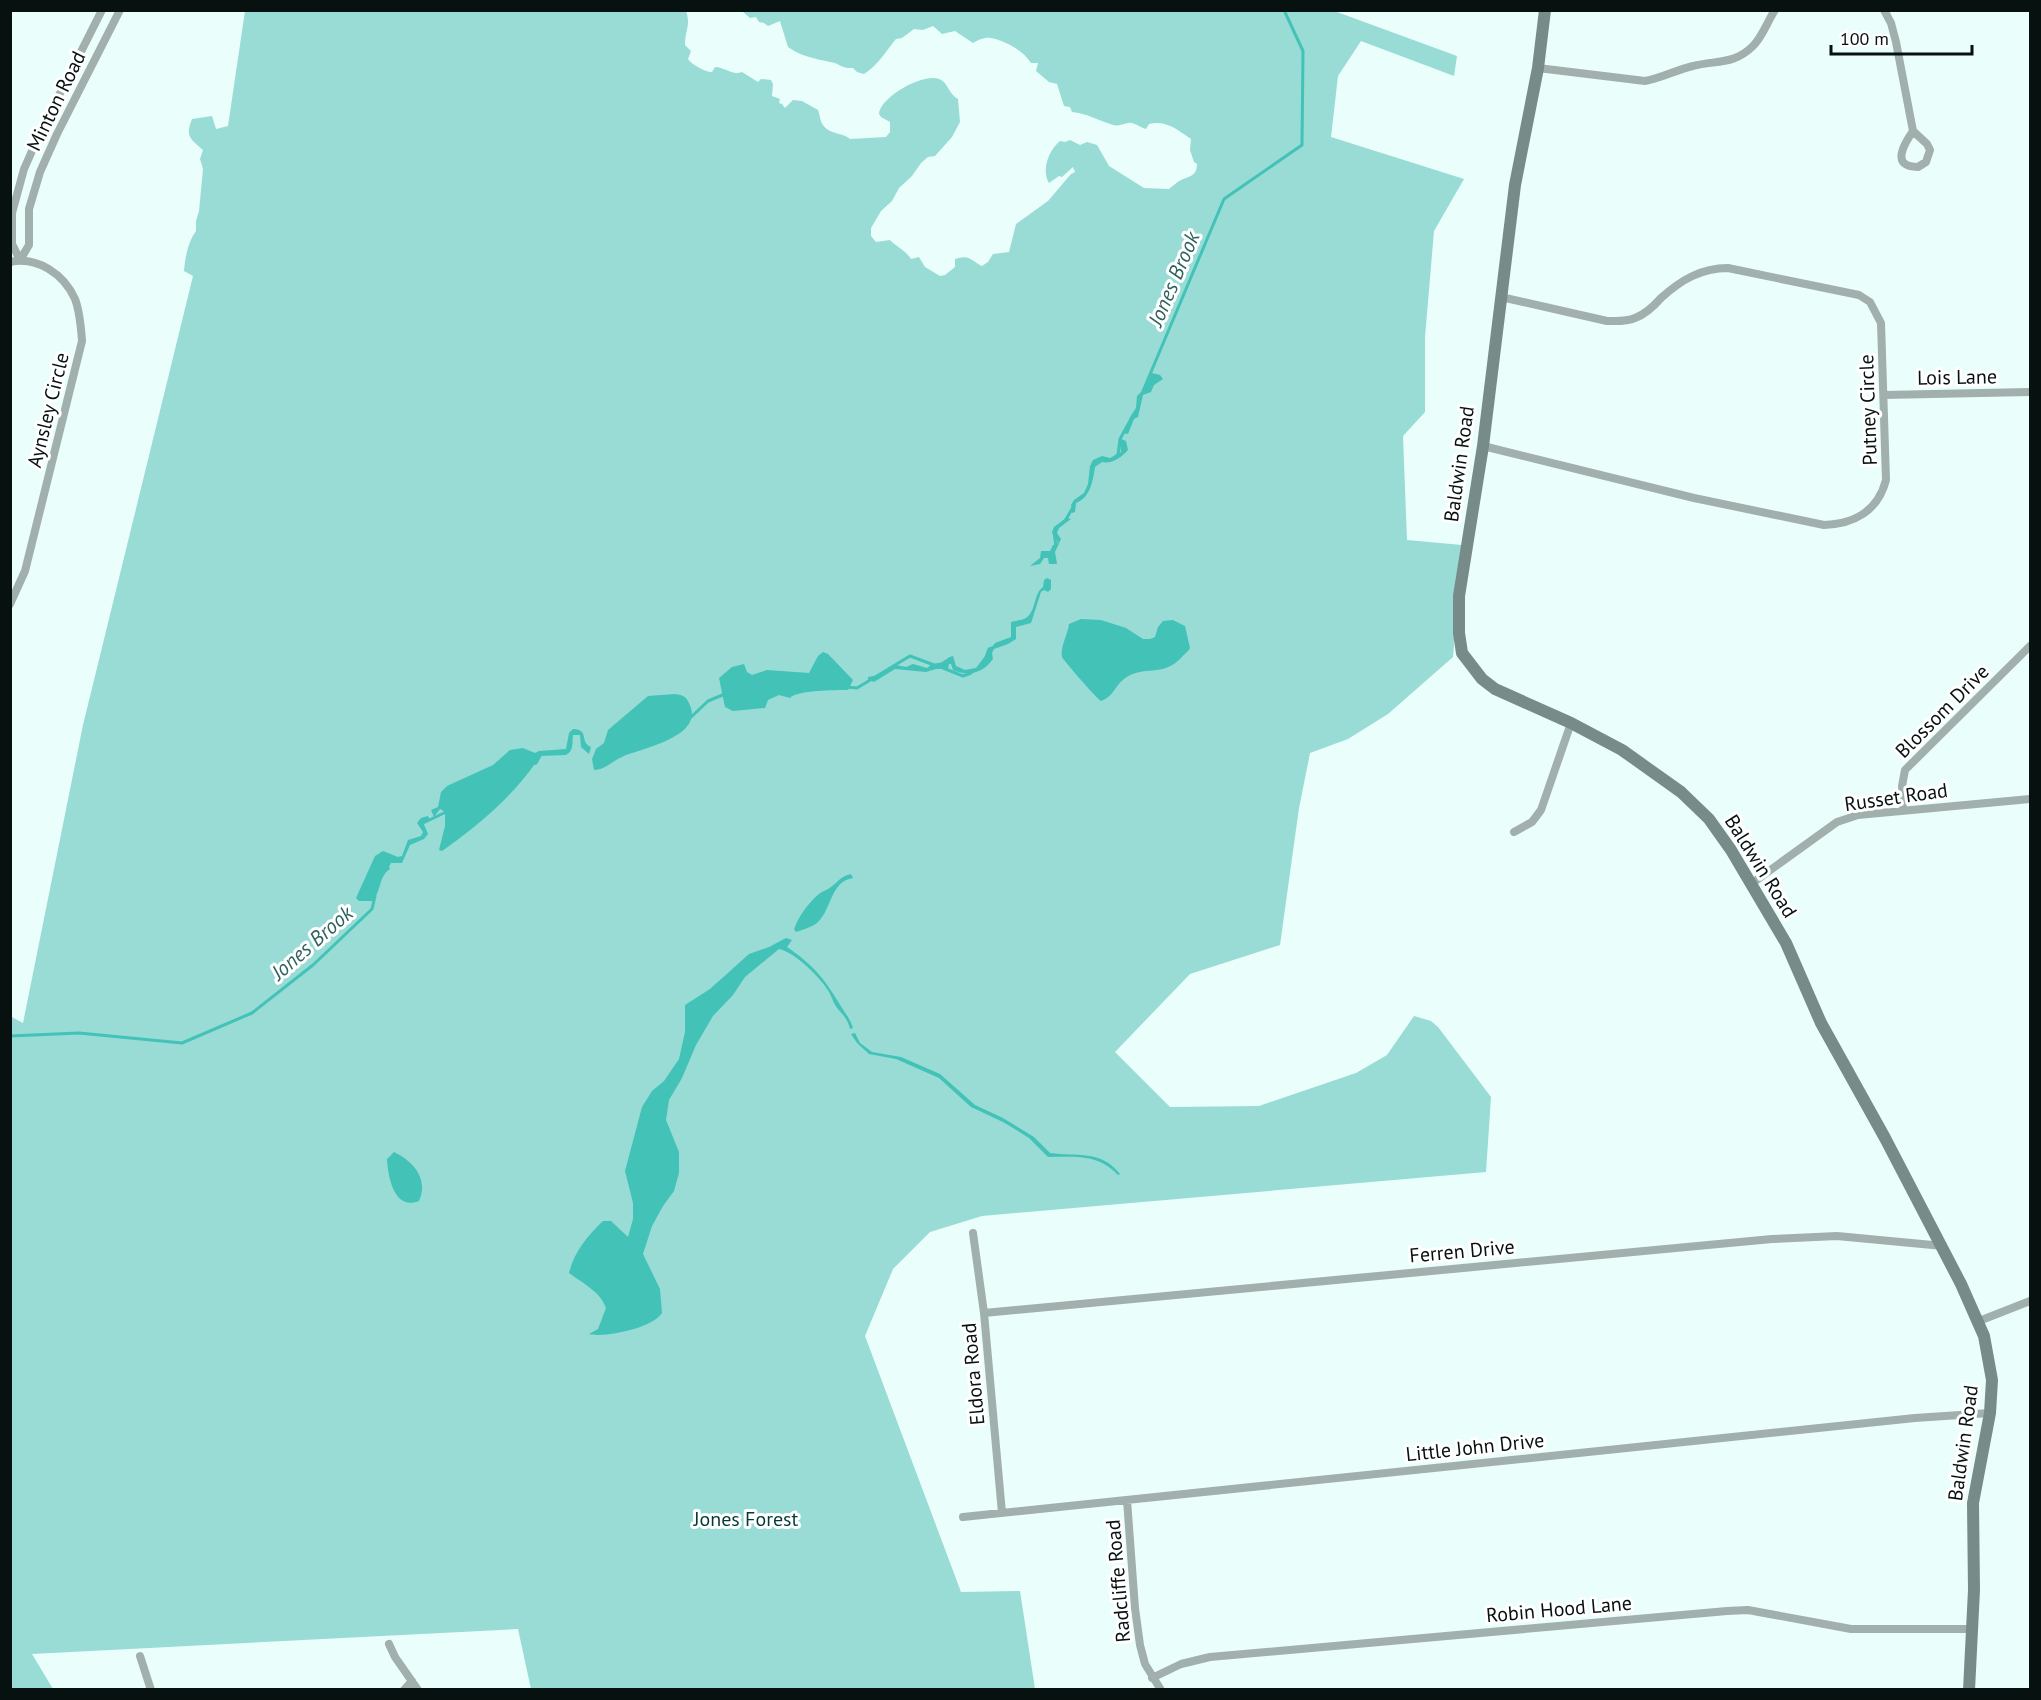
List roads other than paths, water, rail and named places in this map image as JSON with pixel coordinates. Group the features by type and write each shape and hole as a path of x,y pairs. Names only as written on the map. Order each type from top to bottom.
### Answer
{"street":[{"name":"Minton Road","path":"20,260 12,244 12,213 22,177 39,135 102,10"},
{"name":"Minton Road","path":"20,260 29,245 29,209 40,172 120,10"},
{"name":"Baldwin Road","path":"1545,10 1538,68 1515,185 1483,446 1459,596 1459,633 1462,653 1480,677 1495,689 1571,723 1622,750 1681,792 1720,835 1786,943 1821,1023 1943,1246 1979,1321 1991,1369 1990,1413 1973,1503 1973,1629 1969,1689"},
{"path":"1538,68 1645,81 1661,78 1696,65 1725,62 1740,56 1753,46 1775,10"},
{"path":"1884,10 1896,42 1912,131"},
{"name":"Aynsley Circle","path":"10,262 20,260 44,266 58,275 66,285 78,310 82,341 25,571 10,604"},
{"name":"Putney Circle","path":"1483,446 1694,498 1824,525 1864,514 1873,507 1883,491 1886,480 1881,323 1870,302 1850,292 1713,268 1687,277 1646,313 1635,319 1621,321 1607,321 1501,297"},
{"name":"Lois Lane","path":"1884,394 2031,392"},
{"name":"Blossom Drive","path":"1903,810 1902,786 1905,770 2031,646"},
{"path":"1514,832 1532,822 1541,810 1571,723"},
{"name":"Russet Road","path":"1751,884 1837,822 1858,815 2031,799"},
{"name":"Eldora Road","path":"973,1233 984,1313 1002,1513"},
{"name":"Ferren Drive","path":"984,1313 1772,1239 1837,1236 1943,1246"},
{"path":"1979,1321 2031,1300"},
{"name":"Little John Drive","path":"963,1516 1915,1418 1990,1413"},
{"name":"Radcliffe Road","path":"1127,1500 1138,1636 1145,1664 1161,1689"},
{"name":"Robin Hood Lane","path":"1152,1678 1181,1664 1209,1657 1727,1611 1748,1610 1851,1629 1973,1629"},
{"path":"389,1644 395,1657 418,1689"},
{"path":"140,1656 151,1689"},
{"path":"404,1689 412,1682"}],"waterway":[{"name":"Jones Brook","path":"1143,391 1224,199 1302,145 1303,51 1284,10"},
{"name":"Jones Brook","path":"1116,456 1120,439 1131,419"},
{"name":"Jones Brook","path":"1065,521 1072,509"},
{"name":"Jones Brook","path":"1054,532 1056,546"},
{"name":"Jones Brook","path":"985,660 989,649 992,648"},
{"name":"Jones Brook","path":"847,687 857,688 910,656 934,665"},
{"name":"Jones Brook","path":"943,668 963,676 971,673"},
{"name":"Jones Brook","path":"689,719 708,701 725,694"},
{"name":"Jones Brook","path":"532,764 536,763 541,754"},
{"name":"Jones Brook","path":"422,826 421,824 446,812"},
{"name":"Jones Brook","path":"10,1036 79,1033 182,1043 252,1013 313,965 372,909 375,896"}],"park label":[{"name":"Jones Forest","path":"746,1519"}]}
